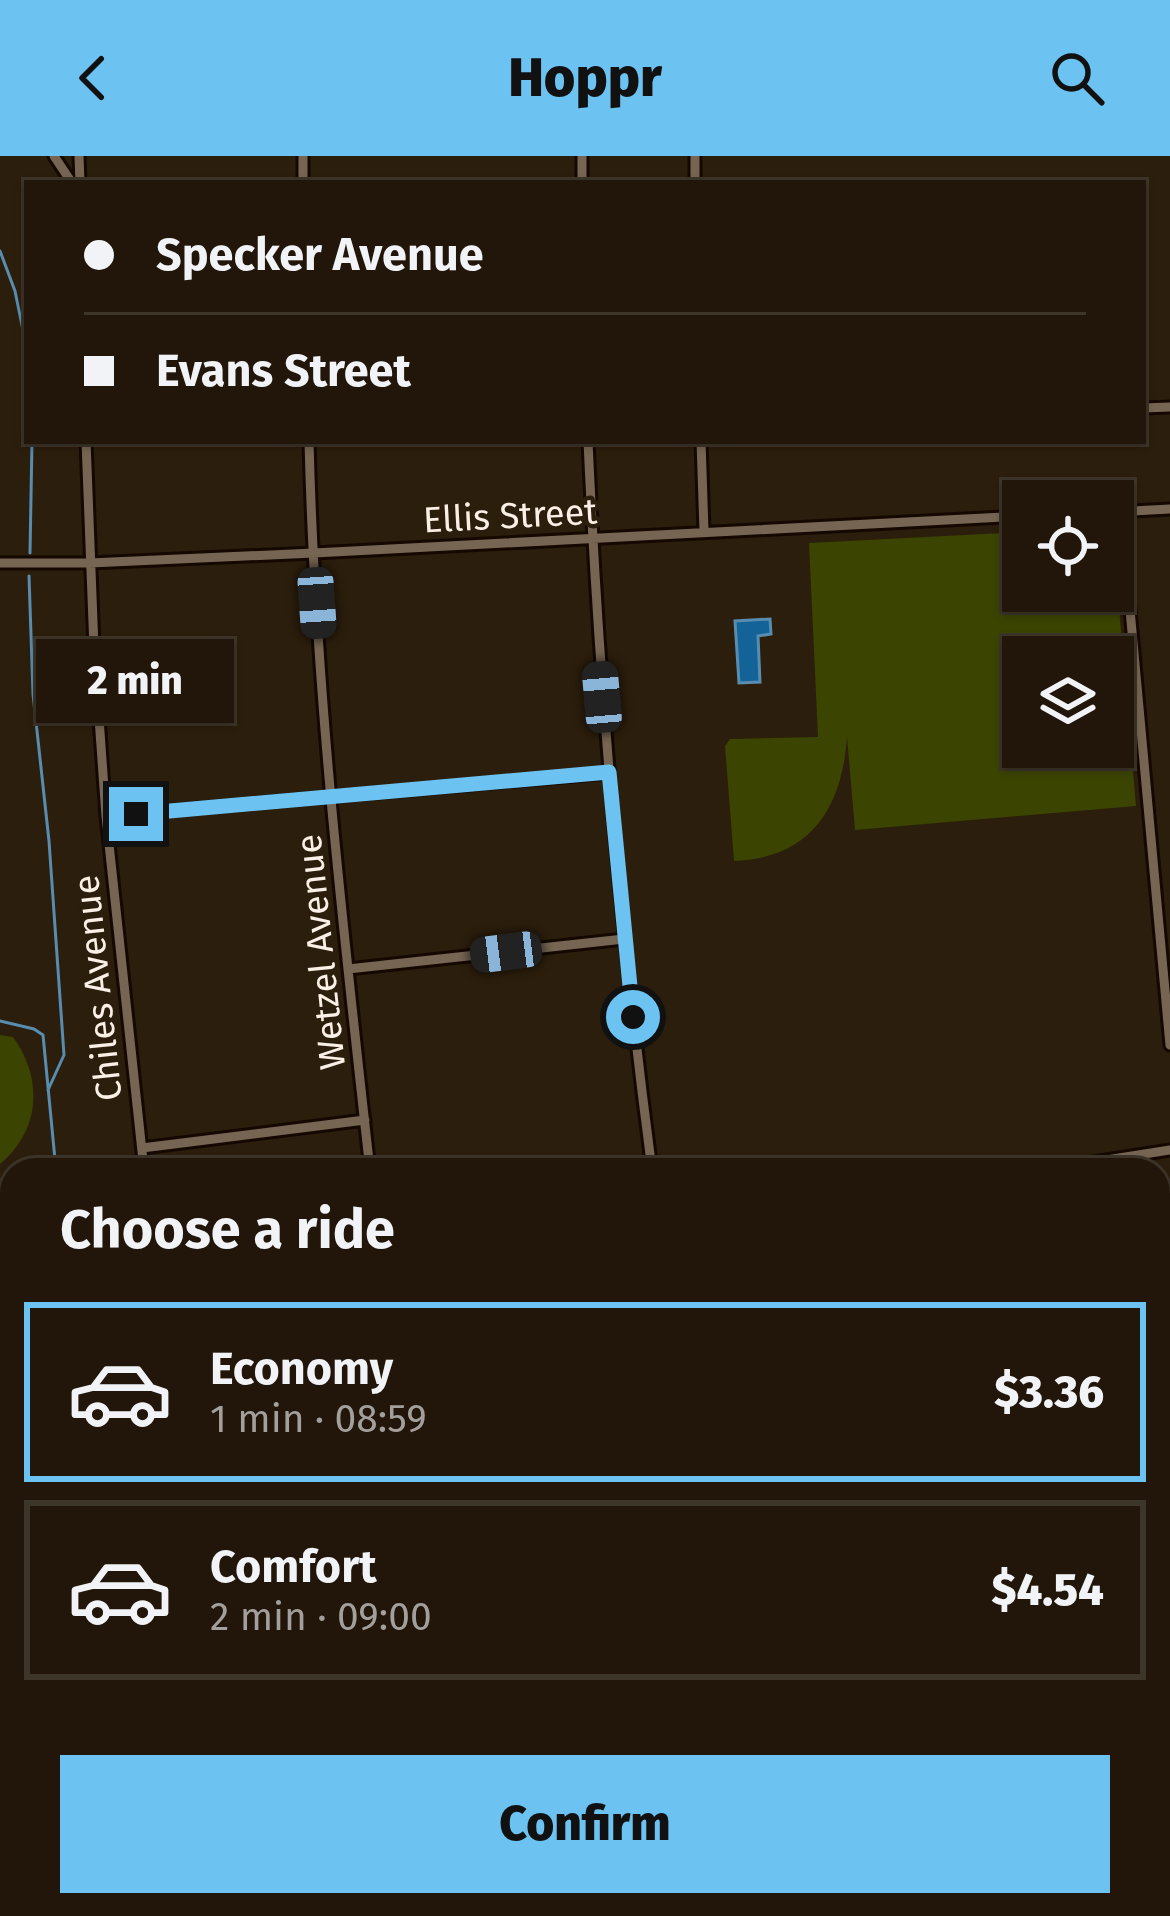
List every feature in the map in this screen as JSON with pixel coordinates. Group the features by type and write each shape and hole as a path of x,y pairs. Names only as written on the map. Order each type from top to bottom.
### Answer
{"street":[{"path":"54,156 74,180"},
{"name":"Chiles Avenue","path":"86,444 106,816 143,1158"},
{"name":"Wetzel Avenue","path":"310,444 331,796 369,1158"},
{"path":"588,444 609,772 651,1158"},
{"path":"700,444 704,531"},
{"path":"1134,511 1170,509"},
{"name":"Ellis Street","path":"0,563 314,553 1002,517"},
{"path":"1127,612 1170,1045"},
{"path":"106,816 609,772"},
{"path":"348,969 624,939"},
{"path":"142,1148 364,1120"},
{"path":"1134,1158 1170,1150"}],"green space":[{"path":"1002,533 1002,612 1119,612 1121,636 1002,636 1002,768 1133,768 1136,806 855,830 847,737 838,786 818,824 783,850 734,861 725,746 730,739 818,737 809,543"},
{"path":"0,1035 13,1037 23,1053 33,1103 24,1136 6,1158 0,1158"}],"water":[{"path":"770,619 771,634 758,636 760,682 739,683 735,621"}],"waterway":[{"path":"0,251 24,335"},
{"path":"30,553 32,444"},
{"path":"29,576 33,694 64,1055 48,1090"},
{"path":"0,1021 43,1035 55,1158"}],"route":[{"path":"136,814 609,772 633,1017"}]}
